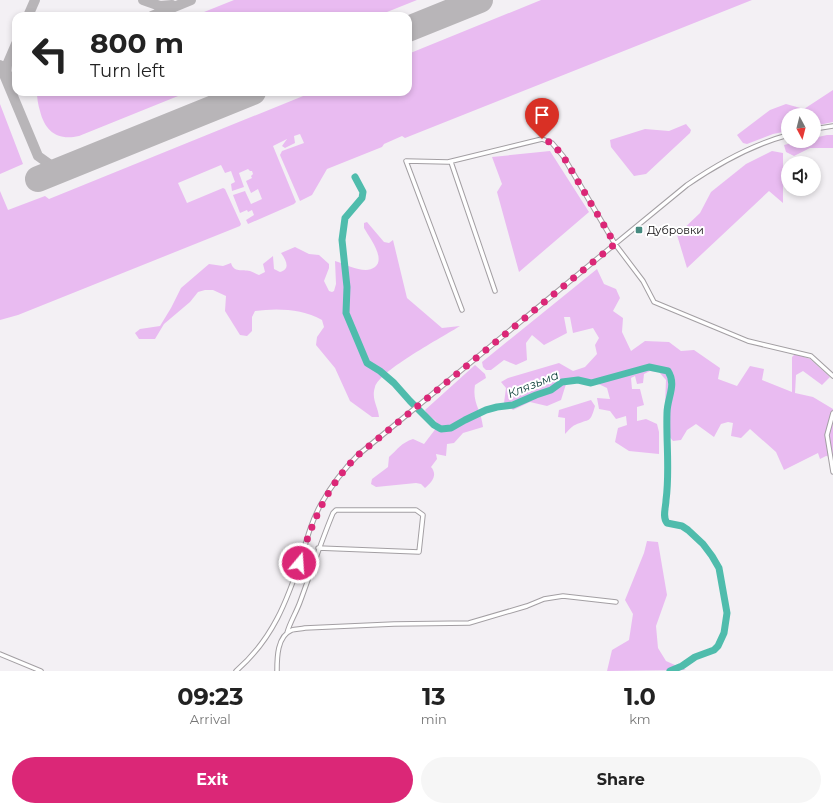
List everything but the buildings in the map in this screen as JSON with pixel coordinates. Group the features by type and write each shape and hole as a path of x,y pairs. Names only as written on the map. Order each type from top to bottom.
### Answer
{"street":[{"path":"821,128 833,126"},
{"path":"236,671 268,637 295,576 312,524 320,505 335,481 358,455 424,399 688,185 707,171 750,148 781,137"},
{"path":"462,310 406,161 451,162 542,139 552,143 563,156 615,244 643,281 654,302 748,342 811,356 833,376"},
{"path":"451,162 495,291"},
{"path":"833,413 827,435 833,472"},
{"path":"287,634 318,548 333,512 336,510 416,510 422,514 419,552 322,550 318,548"},
{"path":"277,671 278,650 282,640 291,630 394,624 469,623 527,606 544,599 563,596 616,602"},
{"path":"0,654 41,671"}],"shaded area":[{"path":"234,0 417,0 387,12 204,12"},
{"path":"541,0 752,0 405,138 402,136 384,144 382,147 327,169 312,195 300,201 280,155 282,151 304,143 300,134 294,136 295,143 285,148 282,146 287,139 273,146 296,202 248,224 246,220 254,215 252,210 248,212 247,210 240,213 233,195 245,191 251,204 262,199 258,189 251,193 246,181 252,178 252,171 248,169 239,173 244,187 232,191 231,184 235,182 231,171 225,173 221,165 178,183 187,203 223,188 225,189 241,224 240,226 18,315 0,320 0,191 8,210 45,196 49,199 303,96 412,96 412,52"},
{"path":"833,90 833,122 821,125 821,108 806,108"},
{"path":"37,96 178,96 79,136 71,137 58,136 49,129 42,118"},
{"path":"0,104 23,164 0,174"},
{"path":"786,104 800,108 781,108 781,132 747,144 743,143 737,135 770,110"},
{"path":"686,124 691,130 690,133 646,174 634,176 611,147 610,140 645,129 669,131"},
{"path":"833,135 833,148 821,148 821,136"},
{"path":"785,148 810,148 794,156 786,152"},
{"path":"550,151 589,212 519,272 497,192 502,184 492,157"},
{"path":"772,151 783,153 783,156 781,156 781,196 783,196 783,203 769,191 687,268 677,235 700,213 711,192 746,164"},
{"path":"367,222 384,242 389,243 393,240 407,298 442,328 460,326 400,363 379,380 375,387 374,399 379,417 372,417 350,401 335,368 316,345 317,337 324,327 322,320 314,316 290,310 255,311 252,317 252,331 247,336 240,335 225,311 226,296 213,290 205,290 198,292 190,302 164,324 155,339 139,339 135,333 140,329 160,326 181,288 209,264 223,266 231,263 236,269 250,271 259,275 265,272 263,264 273,256 274,269 280,272 286,269 286,261 281,253 295,247 309,254 319,255 329,264 324,281 329,291 332,292 334,291 336,284 335,261 362,270 374,268 378,263 379,258 376,248 364,228 364,223"},
{"path":"597,269 604,284 616,289 620,298 613,311 623,318 622,332 631,351 645,341 669,342 681,351 694,350 720,368 718,379 737,386 750,366 764,369 762,380 792,392 792,357 795,354 810,359 830,377 822,385 803,371 796,375 795,393 813,397 833,409 833,464 832,457 826,456 820,459 818,453 784,470 776,452 750,429 741,438 731,436 733,423 728,422 721,424 714,437 696,424 687,430 681,440 673,441 664,430 666,380 659,372 650,371 644,374 643,383 637,384 635,376 631,378 632,389 640,389 644,405 637,407 637,421 646,419 657,424 659,432 659,454 629,451 615,442 618,428 627,425 626,416 616,419 610,411 599,409 597,398 610,399 607,388 588,379 566,384 561,400 547,406 530,402 513,410 504,403 506,388 501,382 508,378 559,363 573,371 585,367 597,354 595,345 599,338 593,328 573,333 570,317 564,317 567,333 544,345 532,335 526,343 527,360 516,365 504,360 491,370 486,370 483,367 482,362"},
{"path":"475,365 485,374 486,378 475,385 474,391 483,427 463,433 454,443 447,444 446,456 436,454 437,459 431,467 434,476 425,488 421,484 416,483 376,487 371,484 372,479 388,467 389,457 403,444 413,439 424,444 437,427 436,421 427,414 425,410"},
{"path":"591,400 595,406 589,420 571,427 565,434 565,418 558,417 559,410"},
{"path":"647,541 658,542 667,595 656,626 658,648 666,661 686,670 607,671 612,650 629,640 633,614 625,600 644,553"}],"waterway":[{"name":"Клязьма","path":"355,177 363,192 362,198 345,218 342,240 347,287 346,313 367,363 380,371 394,383 434,425 441,429 451,428 486,410 513,405 551,390 562,382 578,380 591,383 649,367 668,371 671,376 672,386 667,407 668,478 665,518 667,523 682,526 688,530 703,544 712,556 719,568 727,613 724,633 718,646 714,650 695,657 682,666 670,671"}],"taxiway":[{"path":"30,12 35,0"},
{"path":"143,0 160,6 172,5"},
{"path":"162,12 191,0"},
{"path":"6,76 7,65 12,53"},
{"path":"0,65 12,94"},
{"path":"11,91 12,82"},
{"path":"13,96 38,156 52,166 64,167 73,165"}],"runway":[{"path":"412,27 480,0"},
{"path":"38,179 243,96"}],"place":[{"name":"Дубровки","path":"639,230"}],"route":[{"path":"299,563 320,505 335,481 358,455 424,399 615,244 563,156 552,143 542,139"}]}
